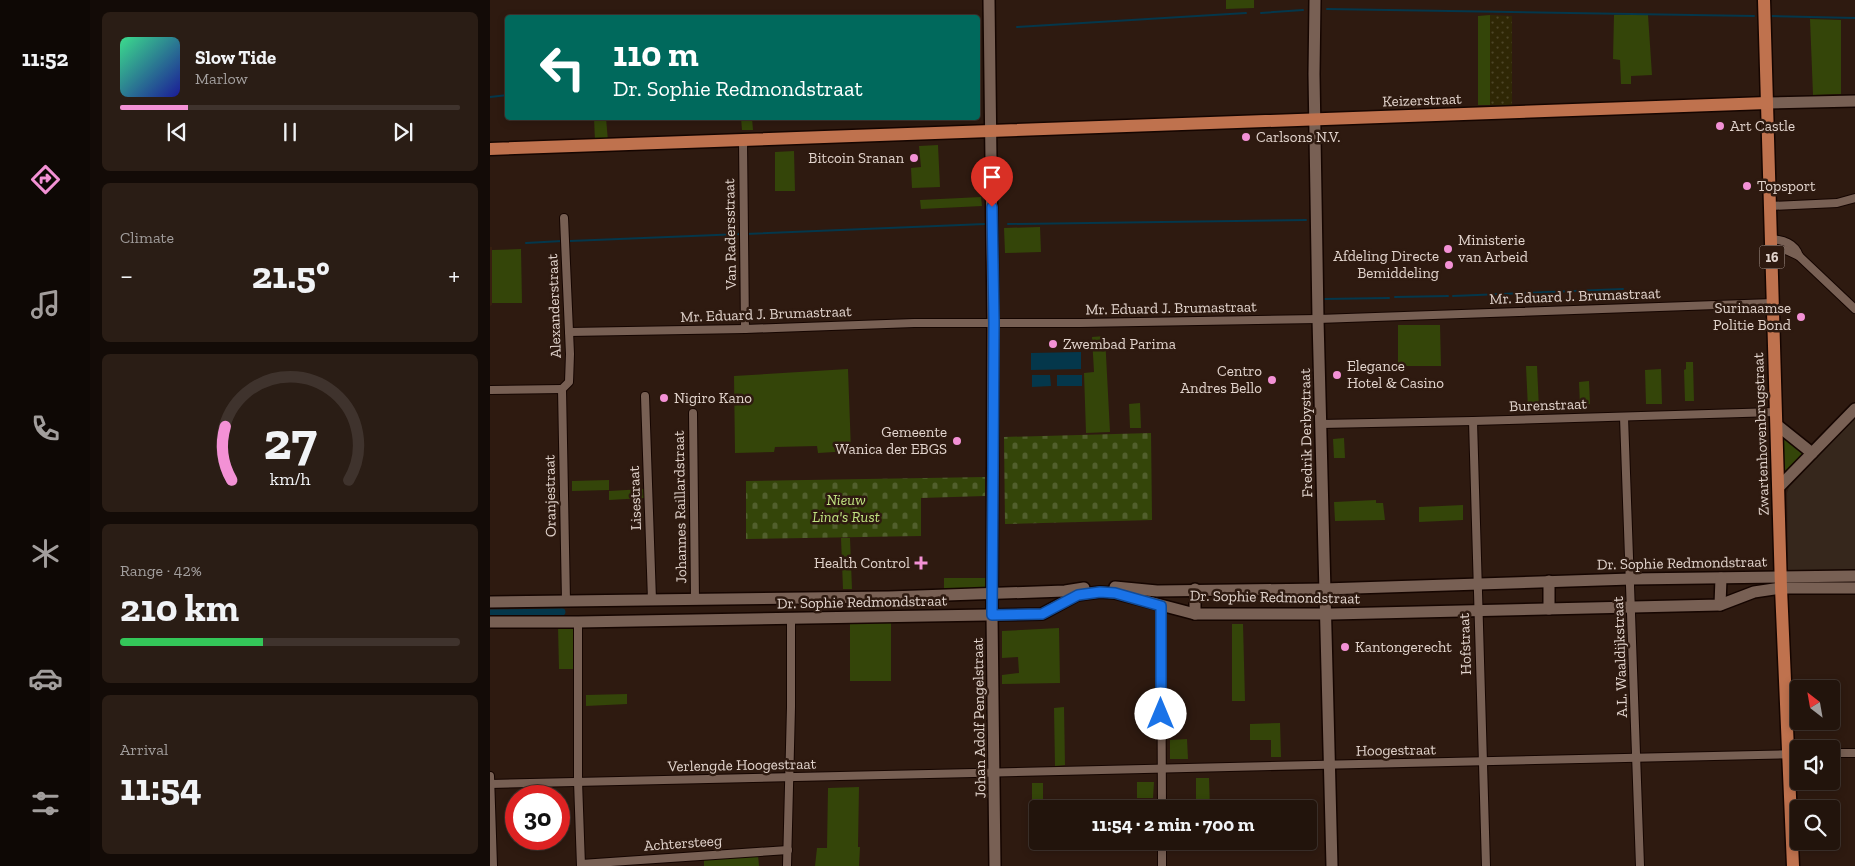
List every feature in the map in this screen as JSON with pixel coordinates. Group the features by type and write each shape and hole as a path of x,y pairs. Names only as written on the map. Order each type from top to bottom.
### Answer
{"main road":[{"name":"Zwartenhovenbrugstraat","path":"1764,0 1781,582 1793,740"},
{"name":"Keizerstraat","path":"490,149 1767,103"},
{"name":"Zwartenhovenbrugstraat","path":"1793,866 1794,790"}],"street":[{"name":"Johan Adolf Pengelstraat","path":"989,0 994,322 992,615 995,866"},
{"name":"Fredrik Derbystraat","path":"1315,0 1318,319 1332,866"},
{"name":"Keizerstraat","path":"1767,103 1855,101"},
{"name":"Van Radersstraat","path":"743,140 745,329"},
{"path":"1770,206 1837,202 1855,198"},
{"name":"Alexanderstraat","path":"562,389 569,382 569,332 564,218"},
{"path":"1771,246 1786,242 1796,249 1799,256"},
{"path":"1771,246 1799,256 1855,309"},
{"name":"Mr. Eduard J. Brumastraat","path":"569,332 745,329 914,323 1080,323 1318,319 1773,303"},
{"path":"490,390 562,389"},
{"name":"Oranjestraat","path":"562,389 566,601"},
{"name":"Lisestraat","path":"645,396 652,600"},
{"path":"1779,487 1855,409"},
{"name":"Burenstraat","path":"1321,424 1776,412"},
{"name":"Johannes Raillardstraat","path":"693,413 695,600"},
{"name":"A.L. Waaldijkstraat","path":"1624,417 1640,866"},
{"name":"Hofstraat","path":"1472,421 1486,866"},
{"path":"1777,425 1812,453"},
{"name":"Dr. Sophie Redmondstraat","path":"490,602 889,598 1065,591 1094,586 1129,593 1161,606 1195,614 1325,614 1720,605 1781,582 1855,576"},
{"path":"1720,605 1721,578"},
{"name":"Dr. Sophie Redmondstraat","path":"490,622 1042,614 1078,595 1100,592 1129,593 1195,589 1324,588 1721,578 1855,588"},
{"path":"1549,581 1549,609"},
{"path":"1195,589 1195,614"},
{"path":"889,598 898,602 902,608 902,616"},
{"path":"626,600 626,621"},
{"path":"640,600 640,620"},
{"path":"1161,606 1162,800"},
{"path":"787,866 791,618"},
{"path":"578,622 578,781 581,865"},
{"path":"1840,753 1855,753"},
{"name":"Hoogestraat","path":"994,773 1790,754"},
{"name":"Verlengde Hoogestraat","path":"490,784 994,773"},
{"path":"490,776 493,866"},
{"name":"Achtersteeg","path":"581,865 788,850"},
{"path":"1162,850 1162,866"}],"shaded area":[{"path":"490,247 492,247 492,305 490,306"},
{"path":"1855,418 1855,574 1788,575 1787,493 1789,487"}],"green space":[{"path":"1226,0 1254,0 1254,8 1226,9"},
{"path":"1490,15 1490,105 1478,105 1478,16"},
{"path":"1614,15 1648,15 1652,75 1631,76 1631,84 1621,84 1620,60 1613,59"},
{"path":"1810,19 1841,20 1841,94 1813,95"},
{"path":"594,120 606,120 608,141 595,141"},
{"path":"741,120 752,120 753,130 742,130"},
{"path":"938,145 940,187 912,188 911,168 921,167 919,146"},
{"path":"794,151 795,191 775,191 775,152"},
{"path":"981,197 982,206 921,209 920,200"},
{"path":"1040,227 1041,252 1005,253 1004,228"},
{"path":"521,249 522,303 492,303 492,250"},
{"path":"1398,325 1440,325 1441,366 1398,366"},
{"path":"1105,336 1110,432 1086,433 1084,373 1094,372 1092,337"},
{"path":"1686,362 1693,362 1694,401 1685,401 1684,370 1686,369"},
{"path":"1526,366 1537,366 1539,409 1528,409"},
{"path":"848,369 851,451 818,453 817,446 775,447 774,452 735,453 734,376"},
{"path":"1661,369 1662,404 1646,404 1645,370"},
{"path":"1589,381 1590,404 1580,405 1579,382"},
{"path":"1140,403 1141,428 1130,428 1129,404"},
{"path":"1151,433 1152,520 1005,524 1004,437"},
{"path":"1782,434 1805,455 1783,475"},
{"path":"1344,438 1345,458 1334,458 1333,439"},
{"name":"Nieuw Lina's Rust","path":"985,477 985,496 921,498 921,536 746,539 746,481"},
{"path":"609,480 609,490 572,491 572,481"},
{"path":"644,489 644,498 609,500 609,491"},
{"path":"1376,500 1376,503 1383,503 1385,520 1335,521 1334,502"},
{"path":"1463,505 1463,520 1419,522 1419,507"},
{"path":"841,538 850,538 852,589 843,589"},
{"path":"944,578 986,578 986,591 944,591"},
{"path":"891,620 891,681 850,681 850,621"},
{"path":"1232,624 1243,624 1245,701 1232,701"},
{"path":"558,626 573,627 575,631 575,669 559,669"},
{"path":"1059,628 1060,683 1002,684 1002,675 1019,673 1018,657 1002,658 1002,631"},
{"path":"627,694 627,704 586,706 586,695"},
{"path":"1064,707 1065,765 1055,766 1054,708"},
{"path":"1280,723 1281,757 1271,757 1271,740 1250,740 1250,724"},
{"path":"1187,739 1188,759 1170,759 1170,740"},
{"path":"1196,778 1209,778 1210,800 1196,800"},
{"path":"1137,782 1154,782 1153,798 1137,798"},
{"path":"1032,783 1043,783 1043,800 1032,800"},
{"path":"859,787 859,866 815,866 817,848 827,848 828,788"},
{"path":"758,855 759,866 704,866 704,859"}],"sand":[{"path":"1490,15 1512,16 1512,105 1490,105"}],"water":[{"path":"1081,352 1081,369 1031,370 1031,353"},
{"path":"1032,375 1050,375 1051,386 1032,387"},
{"path":"1057,375 1082,375 1082,386 1057,386"}],"waterway":[{"path":"1327,9 1754,16"},
{"path":"1261,13 1303,10"},
{"path":"1017,27 1246,13"},
{"path":"1771,16 1855,18"},
{"path":"490,97 505,95"},
{"path":"1008,224 1306,220"},
{"path":"745,234 985,224"},
{"path":"570,241 741,234"},
{"path":"526,243 562,241"},
{"path":"1453,296 1623,289"},
{"path":"1395,297 1448,296"},
{"path":"1323,299 1389,298"},
{"path":"490,613 562,612"}],"place":[{"name":"Art Castle","path":"1720,126"},
{"name":"Carlsons N.V.","path":"1246,137"},
{"name":"Bitcoin Sranan","path":"914,158"},
{"name":"Topsport","path":"1747,186"},
{"name":"Ministerie van Arbeid","path":"1448,249"},
{"name":"Afdeling Directe Bemiddeling","path":"1449,265"},
{"name":"Surinaamse Politie Bond","path":"1801,317"},
{"name":"Zwembad Parima","path":"1053,344"},
{"name":"Elegance Hotel & Casino","path":"1337,375"},
{"name":"Centro Andres Bello","path":"1272,380"},
{"name":"Nigiro Kano","path":"664,398"},
{"name":"Gemeente Wanica der EBGS","path":"957,441"},
{"name":"Health Control","path":"921,563"},
{"name":"Kantongerecht","path":"1345,647"}],"route":[{"path":"992,207 994,322 992,615 1042,614 1078,595 1100,592 1115,593 1161,606 1161,714"}]}
